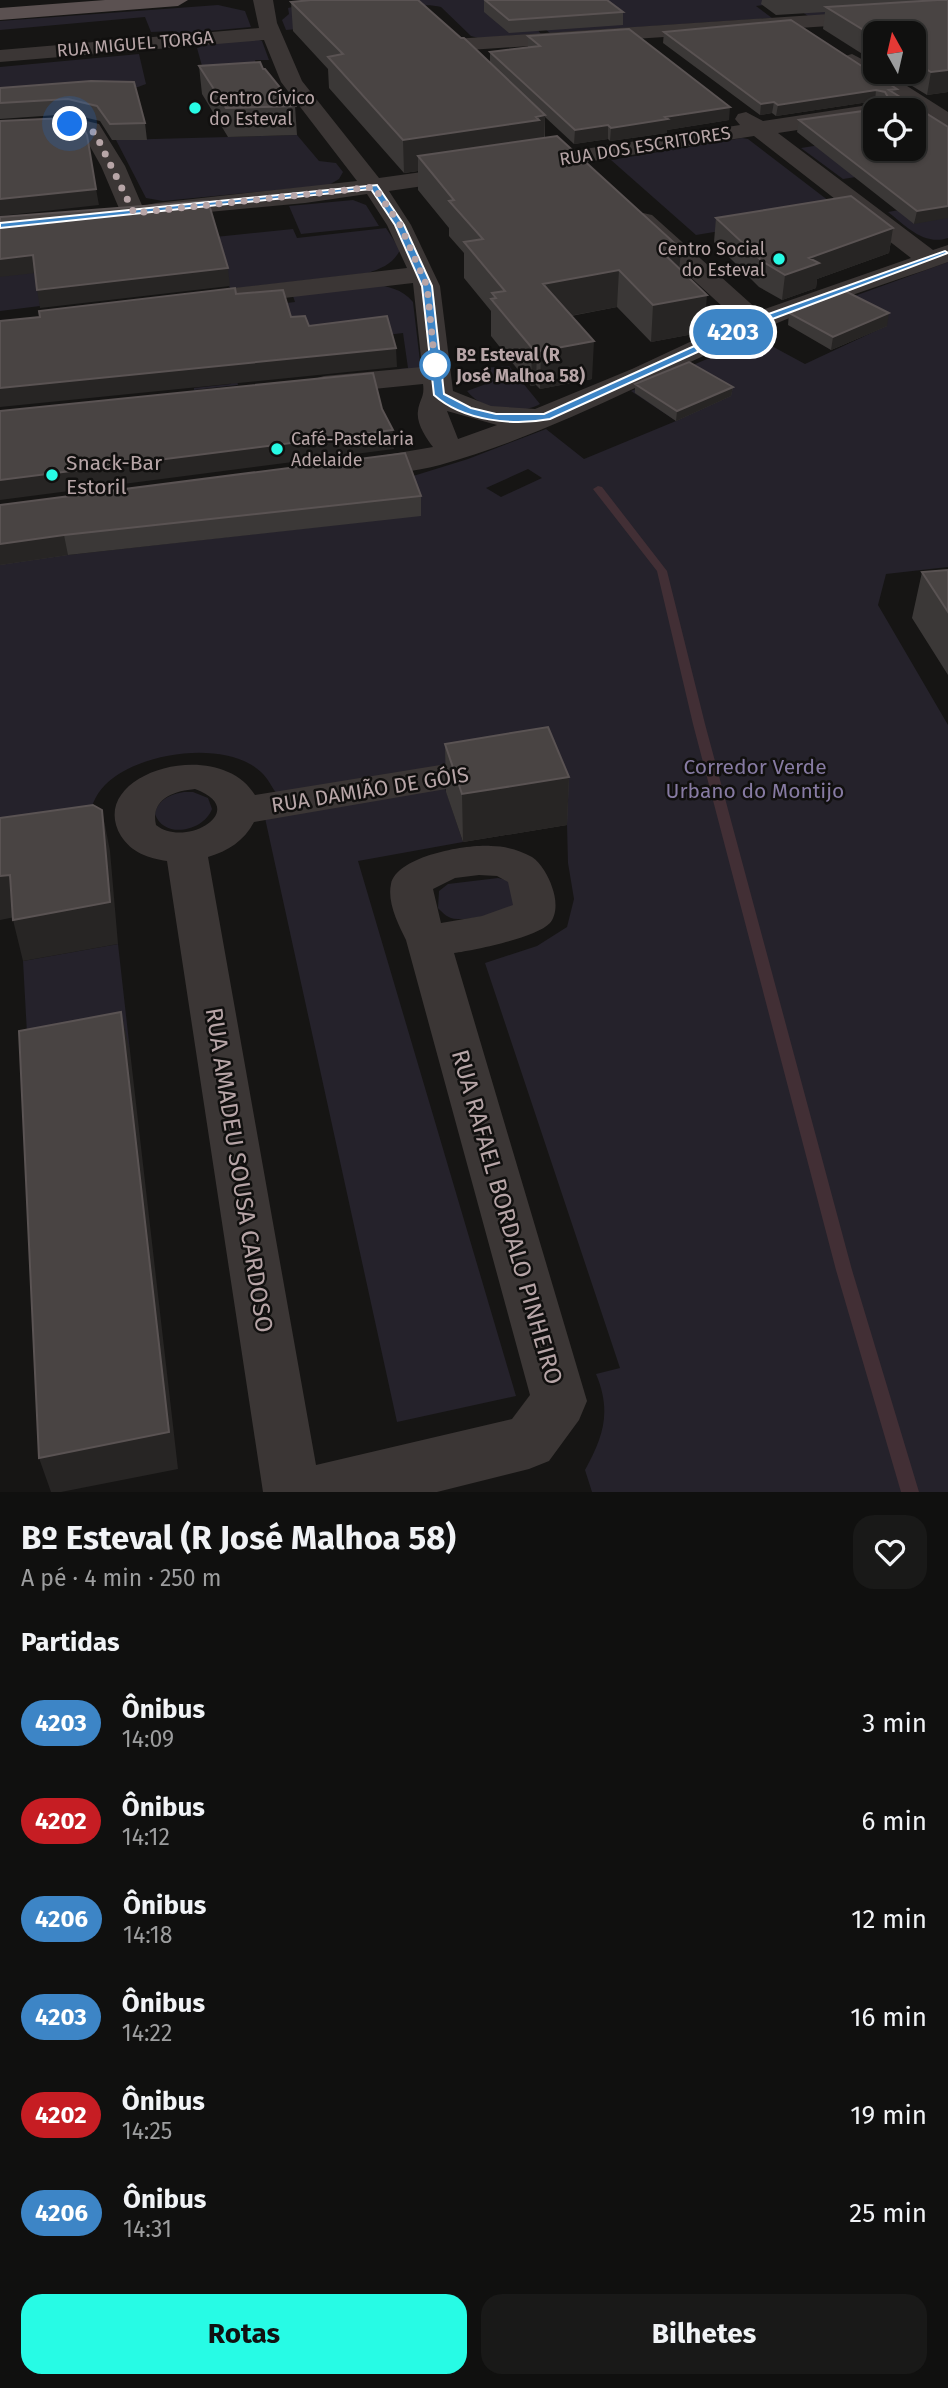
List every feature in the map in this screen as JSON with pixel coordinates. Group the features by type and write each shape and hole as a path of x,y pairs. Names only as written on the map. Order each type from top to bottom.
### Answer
{"main road":[{"path":"0,7 96,0"},
{"path":"0,14 178,0"}],"street":[{"path":"263,0 271,33 296,88 374,187 400,225 422,274 427,286 438,385 432,412 439,434 452,452"},
{"path":"474,64 446,37 633,33 948,12"},
{"path":"794,22 911,98"},
{"name":"RUA MIGUEL TORGA","path":"0,56 271,33"},
{"path":"633,33 664,57"},
{"path":"727,105 939,256"},
{"path":"926,108 948,121"},
{"name":"RUA DOS ESCRITORES","path":"107,215 374,187 863,113"},
{"path":"0,128 70,124 91,129 113,166 134,213"},
{"path":"553,138 593,175"},
{"path":"624,203 755,322"},
{"path":"323,473 390,465 452,452 546,416 755,322 939,256"},
{"path":"204,299 422,274"},
{"path":"299,388 438,385 467,410 496,417 521,419 546,416"},
{"name":"RUA DAMIÃO DE GÓIS","path":"239,810 276,807 530,763"},
{"path":"198,776 227,786 236,795 239,810 231,829 219,838 204,845 186,848 168,848 152,843 118,825 133,812 138,800 149,790 181,777 198,776"},
{"name":"RUA AMADEU SOUSA CARDOSO","path":"186,848 292,1492"},
{"name":"RUA RAFAEL BORDALO PINHEIRO","path":"320,1492 529,1442 559,1401 428,940"}],"green space":[{"path":"309,0 844,0 867,12 808,16 788,2 756,6 772,18 550,33 521,10 541,34 478,38 471,36 441,7 431,5 397,10 345,24 286,30 282,20 289,14 288,8"},
{"path":"218,5 245,11 251,27 176,34 173,31 151,32 145,17 0,30 0,21"},
{"path":"256,39 262,41 269,60 255,60 266,85 207,84 197,48 200,44"},
{"path":"139,54 146,84 138,87 0,98 0,67"},
{"path":"297,135 319,161 336,163 343,172 339,179 329,185 163,201 146,198 116,140"},
{"path":"863,138 863,161 900,161 914,168 843,179 801,148"},
{"path":"748,139 842,211 696,235 611,160"},
{"path":"353,200 366,205 379,226 301,234 289,206"},
{"path":"899,210 948,218 948,238 931,239 916,233 888,212"},
{"path":"386,228 400,250 390,262 368,273 231,289 196,239 293,229 297,238"},
{"path":"0,258 70,261 37,277 40,306 0,311"},
{"name":"Corredor Verde Urbano do Montijo","path":"948,262 948,567 886,574 878,605 948,725 948,1492 592,1492 585,1470 601,1435 604,1412 604,1400 596,1374 620,1368 485,963 537,946 567,927 574,899 568,863 567,825 544,769 277,794 263,774 246,762 226,755 182,754 138,764 119,774 98,793 87,823 0,837 0,550 68,555 370,521 410,477 468,459 546,429 584,459 676,421 631,391 757,338 805,364 886,326 849,298","holes":["528,469 542,478 501,497 486,488"]},
{"path":"371,284 394,289 413,302 421,370 398,369 408,368 403,333 231,354 238,385 194,390 231,384 227,364 243,308 295,302 292,293"},
{"path":"509,366 540,404 522,410 501,409 481,403 467,391 486,384 483,368"},
{"path":"444,785 463,842 358,861 516,1396 397,1422 265,818"},
{"path":"193,792 208,798 212,809 201,823 184,830 175,830 160,822 155,814 166,798"},
{"path":"498,878 511,881 517,905 488,915 463,919 451,918 438,908 439,891 448,884"},
{"path":"118,944 130,1051 29,1070 23,961"}],"building":[{"path":"418,0 464,38 545,115 536,117 539,120 403,140 328,57 343,54 291,2"},
{"path":"485,0 607,0 623,12 509,20"},
{"path":"948,0 948,70 931,72 926,69 926,21 863,21 863,30 826,7"},
{"path":"791,20 863,67 863,84 889,84 897,89 889,90 902,98 888,98 885,92 876,90 778,105 774,102 761,104 664,32"},
{"path":"629,29 730,107 611,128 608,125 575,130 490,52 540,46 528,36"},
{"path":"260,62 295,106 226,108 199,66"},
{"path":"91,81 134,82 145,123 110,124 97,106 68,99 0,103 0,88"},
{"path":"863,111 863,161 926,161 926,113 948,127 948,206 917,211 799,120"},
{"path":"67,118 79,120 87,135 96,189 0,199 0,121"},
{"path":"557,136 681,249 662,252 707,295 653,305 619,270 543,284 594,341 541,351 537,346 532,348 491,299 496,298 492,293 505,291 464,242 483,239 449,201 454,200 418,156"},
{"path":"851,196 893,228 809,258 819,263 785,275 762,261 716,218"},
{"path":"208,201 228,268 37,290 33,255 0,259 0,217"},
{"path":"235,288 236,294 283,290 291,317 305,316 309,326 387,316 396,348 0,388 0,321 40,317 39,311"},
{"path":"845,291 889,313 833,337 789,313"},
{"path":"689,362 733,387 677,411 635,384"},
{"path":"373,373 382,409 393,430 0,480 0,411"},
{"path":"405,453 421,496 0,544 0,505"},
{"path":"948,570 948,612 922,572"},
{"path":"548,727 569,777 462,794 445,744"},
{"path":"93,805 102,810 110,902 13,920 10,875 0,876 0,818"},
{"path":"121,1012 169,1432 39,1458 19,1031"}],"waterway":[{"path":"598,489 662,571 699,724 844,1270 910,1492"}],"bus line":[{"name":"4203","path":"0,226 374,187 400,225 427,286 439,395 467,410 496,417 521,419 546,416 755,322 948,253"}],"place":[{"name":"Centro Cívico do Esteval","path":"195,108"},
{"name":"Centro Social do Esteval","path":"779,259"},
{"name":"Bº Esteval (R José Malhoa 58)","path":"435,365"},
{"name":"Café-Pastelaria Adelaide","path":"277,449"},
{"name":"Snack-Bar Estoril","path":"52,475"}],"route":[{"path":"70,124 91,129 97,137 134,213 374,187 400,225 427,286 436,367 435,365"}]}
